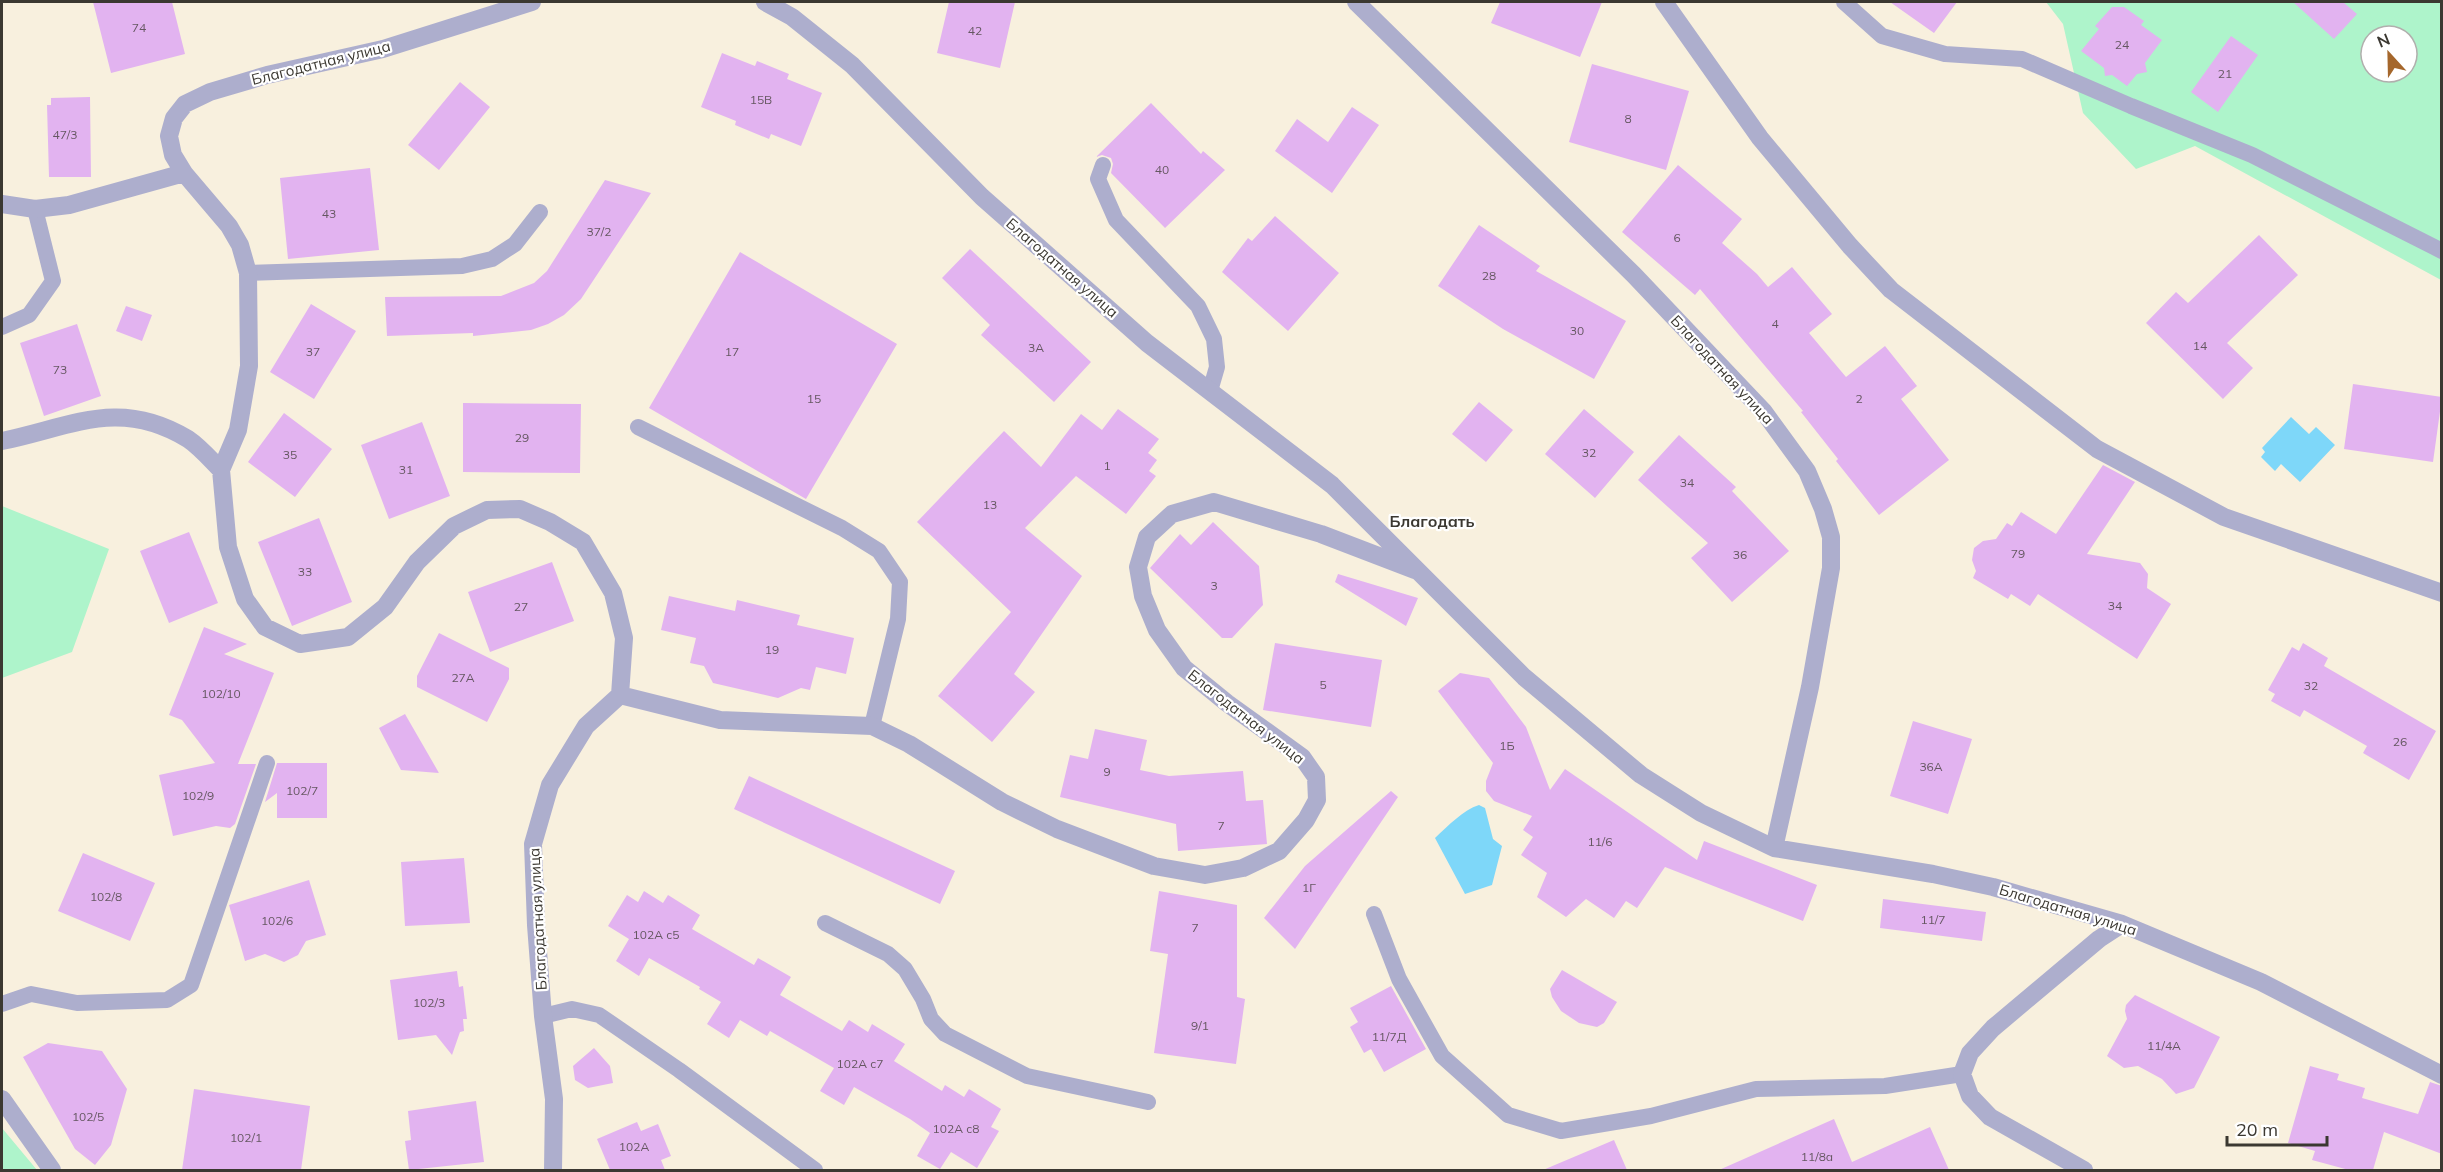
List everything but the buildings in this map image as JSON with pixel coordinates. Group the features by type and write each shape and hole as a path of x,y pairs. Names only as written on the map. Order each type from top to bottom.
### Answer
{"street":[{"name":"Благодатная улица","path":"532,2 383,49 267,75 210,92 185,104 174,118 169,135 173,156 184,173 229,226 240,245 248,273 249,366 238,430 222,470 228,547 244,599 265,627 300,644 348,637 385,607 417,562 454,526 487,510 520,509 550,522 583,542 613,593 624,638 620,696 586,726 550,785 533,844 543,1016 554,1099 553,1170"},
{"name":"Благодатная улица","path":"765,2 792,16 852,65 982,197 1147,343 1332,485 1524,677 1641,775 1701,813 1774,848 1933,874 1993,888 2122,924 2261,982 2442,1075"},
{"name":"Благодатная улица","path":"1356,2 1634,275 1764,412 1806,471 1823,509 1831,537 1831,568 1810,687 1774,848"},
{"path":"1665,2 1760,138 1850,246 1891,290 2097,448 2224,517 2442,593"},
{"path":"2,204 35,209 69,205 184,173"},
{"path":"2,441 82,420 114,416 131,418 189,440 222,470"},
{"name":"Благодатная улица","path":"620,696 720,720 872,726 909,744 1002,802 1057,828 1154,866 1205,874 1242,868 1279,851 1306,820 1317,800 1316,777 1302,757 1227,703 1184,668 1157,630 1143,596 1138,567 1148,537 1172,514 1214,502 1321,534 1422,573"},
{"path":"2084,1170 1990,1117 1970,1096 1962,1074 1970,1053 1993,1028 2099,939 2122,924"},
{"path":"2,1099 52,1170"}],"lane":[{"path":"1844,2 1882,36 1945,54 2022,59 2252,155 2442,251"},
{"path":"1103,165 1098,179 1116,220 1198,306 1214,339 1217,367 1210,391"},
{"path":"2,327 29,315 53,281 35,209"},
{"path":"248,273 462,266 492,260 515,244 540,212"},
{"path":"638,427 842,528 879,551 900,582 898,619 872,726"},
{"path":"2,1004 31,994 77,1004 167,1000 191,985 267,763"},
{"path":"1374,914 1399,979 1442,1056 1508,1115 1561,1131 1651,1116 1756,1089 1885,1086 1962,1074"},
{"path":"825,923 888,954 905,969 923,999 931,1019 945,1034 1027,1076 1148,1102"},
{"path":"543,1016 572,1009 599,1015 679,1070 794,1157 815,1170"}],"green space":[{"path":"2046,2 2441,2 2441,280 2195,146 2136,169 2083,113 2063,24"},
{"path":"2,506 109,549 72,652 2,678"},
{"path":"2,1128 37,1170 2,1170"}],"water":[{"path":"2291,417 2309,434 2316,427 2335,445 2300,482 2281,464 2275,471 2261,457 2265,452 2262,448"},
{"path":"1479,805 1485,808 1493,839 1502,846 1492,885 1465,894 1435,838 1461,814"}],"district":[{"name":"Благодать","path":"1432,521"}]}
